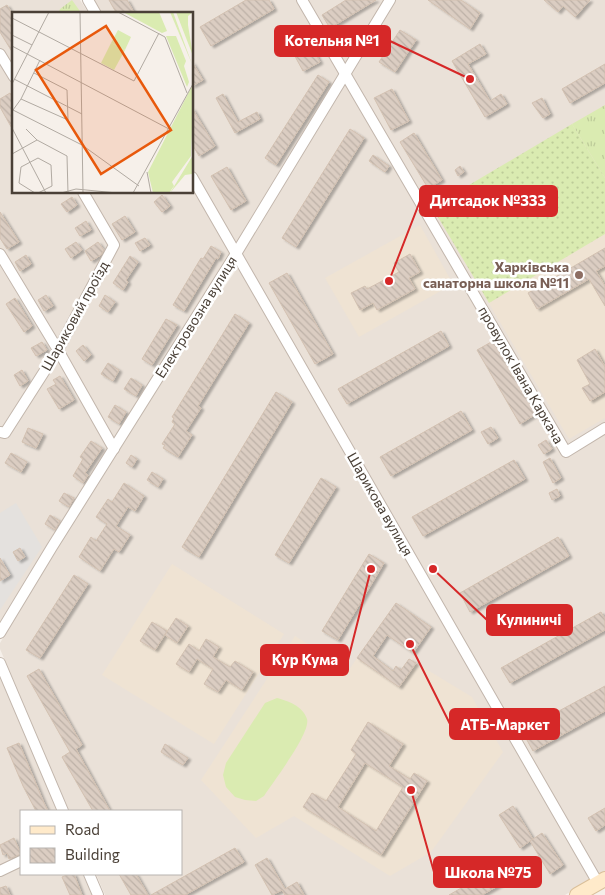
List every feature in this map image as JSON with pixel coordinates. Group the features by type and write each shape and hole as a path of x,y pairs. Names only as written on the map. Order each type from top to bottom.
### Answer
{"street":[{"path":"88,0 95,12"},
{"name":"провулок Івана Каркача","path":"302,0 566,452 605,428"},
{"name":"Електровозна вулиця","path":"0,634 237,252 390,0"},
{"path":"0,54 12,74"},
{"name":"Шарикова вулиця","path":"194,180 601,881"},
{"name":"Шариковий проїзд","path":"0,432 5,433 58,350 114,245 84,194"},
{"path":"0,254 58,350 114,449"},
{"path":"0,663 63,810"},
{"path":"0,871 20,861"},
{"path":"90,875 98,895"},
{"path":"577,895 601,881"}],"shaded area":[{"path":"0,0 80,0 88,12 12,12 12,194 194,194 194,189 233,255 48,543 0,622"},
{"path":"89,0 605,0 605,871 565,895 105,895 96,875 182,875 182,810 69,810 0,649 0,643 56,549 179,353 236,270 242,258 194,178 194,12 96,12"},
{"path":"605,105 605,418 569,439 432,207"},
{"path":"420,225 453,284 359,337 325,278"},
{"path":"16,503 42,547 0,610 0,513"},
{"path":"172,564 284,634 214,744 102,675"},
{"path":"295,636 349,670 357,658 399,687 416,663 472,697 503,752 431,852 390,876 294,816 256,838 201,780"},
{"path":"0,677 59,810 20,810 20,875 86,875 96,895 0,895"}],"green space":[{"path":"72,0 81,12 59,12"},
{"path":"605,105 605,178 572,124"},
{"path":"572,124 605,178 605,234 489,303 432,207"},
{"path":"277,698 295,705 302,711 307,719 307,726 298,746 264,796 256,801 235,797 226,787 223,775 226,763 265,703"}],"building":[{"path":"109,0 127,0 134,12 116,12"},
{"path":"246,0 269,0 274,9 211,46 200,27"},
{"path":"346,0 376,0 330,28 322,15"},
{"path":"428,0 461,0 480,13 470,29"},
{"path":"544,0 590,0 575,17 563,6 558,12"},
{"path":"7,5 12,14 12,52 0,32 0,9"},
{"path":"301,27 320,62 303,71 284,36"},
{"path":"400,30 416,40 395,72 379,62"},
{"path":"480,44 486,54 468,64 490,101 501,94 507,104 485,117 452,61"},
{"path":"605,64 605,83 570,103 562,89"},
{"path":"194,65 203,80 194,85"},
{"path":"318,75 329,82 276,165 265,158"},
{"path":"392,89 409,121 391,130 374,98"},
{"path":"10,93 12,96 12,128 0,107 0,99"},
{"path":"223,94 238,122 257,112 260,119 235,133 216,98"},
{"path":"542,98 550,114 543,118 532,103"},
{"path":"194,111 215,146 199,156 194,147"},
{"path":"350,129 364,138 296,247 282,238"},
{"path":"414,133 442,180 428,188 400,142"},
{"path":"373,155 389,166 385,172 369,161"},
{"path":"460,166 464,172 458,176 455,170"},
{"path":"227,167 246,201 231,210 211,176"},
{"path":"162,195 170,206 162,212 154,202"},
{"path":"72,197 77,205 67,212 61,204"},
{"path":"0,212 19,242 7,249 0,238"},
{"path":"125,216 135,232 122,240 112,224"},
{"path":"86,221 91,230 80,236 75,228"},
{"path":"145,238 150,245 140,251 135,243"},
{"path":"76,242 82,250 71,258 65,249"},
{"path":"98,242 104,250 101,255 91,261 85,251"},
{"path":"211,246 221,252 184,311 173,305 201,258 203,259"},
{"name":"Харківська санаторна школа №11","path":"605,248 605,266 596,271 605,286 605,306 589,279 537,309 528,293"},
{"path":"410,254 420,272 409,278 415,289 377,310 373,303 360,310 351,293 365,286 367,289 399,272 394,263"},
{"path":"26,255 31,264 20,271 15,262"},
{"path":"130,256 138,262 126,280 128,282 123,290 113,283"},
{"path":"287,273 333,354 315,364 269,283"},
{"path":"46,295 53,306 44,311 38,300"},
{"path":"105,295 115,302 108,312 99,306"},
{"path":"15,298 32,326 24,332 6,304"},
{"path":"235,314 249,323 198,406 201,408 186,431 192,435 178,457 163,448 165,445 162,444 175,424 172,422 174,418 172,417"},
{"path":"166,319 177,325 152,365 142,359"},
{"path":"441,331 449,346 347,404 338,389"},
{"path":"493,341 536,414 520,424 477,350"},
{"path":"42,342 47,350 36,356 31,348"},
{"path":"83,345 91,355 84,361 76,351"},
{"path":"595,349 605,367 605,392 590,401 582,388 590,384 577,360"},
{"path":"108,363 119,370 113,381 101,374"},
{"path":"22,370 28,381 20,386 14,375"},
{"path":"60,376 74,400 59,409 47,389 56,384 53,380"},
{"path":"131,378 142,385 136,396 124,389"},
{"path":"276,392 292,402 199,557 182,547"},
{"path":"115,405 126,412 119,424 108,417"},
{"path":"461,411 472,430 391,476 380,457"},
{"path":"491,427 498,438 488,444 481,432"},
{"path":"28,428 43,434 36,448 22,442"},
{"path":"546,440 552,449 544,454 538,445"},
{"path":"91,441 102,448 85,473 88,475 83,483 73,476 83,459 80,457"},
{"path":"11,453 27,462 21,472 5,463"},
{"path":"131,455 137,459 132,467 126,463"},
{"path":"550,458 561,478 553,483 543,462"},
{"path":"514,460 525,479 423,536 412,517"},
{"path":"152,472 163,479 158,487 147,480"},
{"path":"321,478 336,487 289,563 275,555"},
{"path":"124,483 144,496 135,511 128,507 116,526 130,535 119,552 114,549 100,571 79,557 91,537 96,541 107,524 96,517 108,499 112,502"},
{"path":"557,489 560,496 552,500 549,493"},
{"path":"64,493 74,498 69,507 59,501"},
{"path":"50,515 60,521 55,530 45,524"},
{"path":"558,537 569,556 470,612 460,593"},
{"path":"20,548 25,557 18,561 13,552"},
{"path":"369,554 384,563 338,640 322,631"},
{"path":"0,558 10,575 0,581"},
{"path":"74,575 88,584 40,658 26,650"},
{"path":"396,603 431,627 413,653 387,635 373,656 393,671 396,666 401,670 409,659 416,663 399,687 357,658"},
{"path":"601,612 605,619 605,630 510,683 501,668"},
{"path":"176,618 188,626 177,643 165,635"},
{"path":"152,622 167,631 155,650 140,641"},
{"path":"206,639 219,647 213,657 230,667 235,661 253,672 242,690 226,680 218,692 204,684 213,669 197,659 189,672 176,664 189,644 199,651"},
{"path":"39,669 82,745 76,749 109,810 92,810 62,757 70,752 27,676"},
{"path":"605,686 605,711 533,751 522,731"},
{"path":"368,722 403,744 389,766 410,779 414,773 427,781 381,855 303,807 312,793 326,801 356,754 351,750","holes":["365,763 403,787 376,831 338,807"]},
{"path":"19,743 48,810 35,810 7,748"},
{"path":"165,744 188,758 183,765 161,752"},
{"path":"513,806 533,839 520,848 499,815"},
{"path":"605,808 605,825 596,831 588,818"},
{"path":"542,833 563,865 550,874 530,841"},
{"path":"14,838 20,854 9,859 7,853 3,855 0,845"},
{"path":"235,848 244,862 185,895 151,895"},
{"path":"267,858 285,889 297,882 304,895 285,895 282,890 272,895 255,865"},
{"path":"493,870 501,884 482,895 449,895"},
{"path":"74,875 82,895 70,895 62,877"},
{"path":"120,875 137,875 148,895 131,895"},
{"path":"6,886 10,895 0,895 0,888"}],"place":[{"name":"Котельня №1","path":"470,79"},
{"name":"Харківська санаторна школа №11","path":"579,275"},
{"name":"Дитсадок №333","path":"389,281"},
{"name":"Кур Кума","path":"371,569"},
{"name":"Кулиничі","path":"433,569"},
{"name":"АТБ-Маркет","path":"410,644"},
{"name":"Школа №75","path":"411,790"}]}
